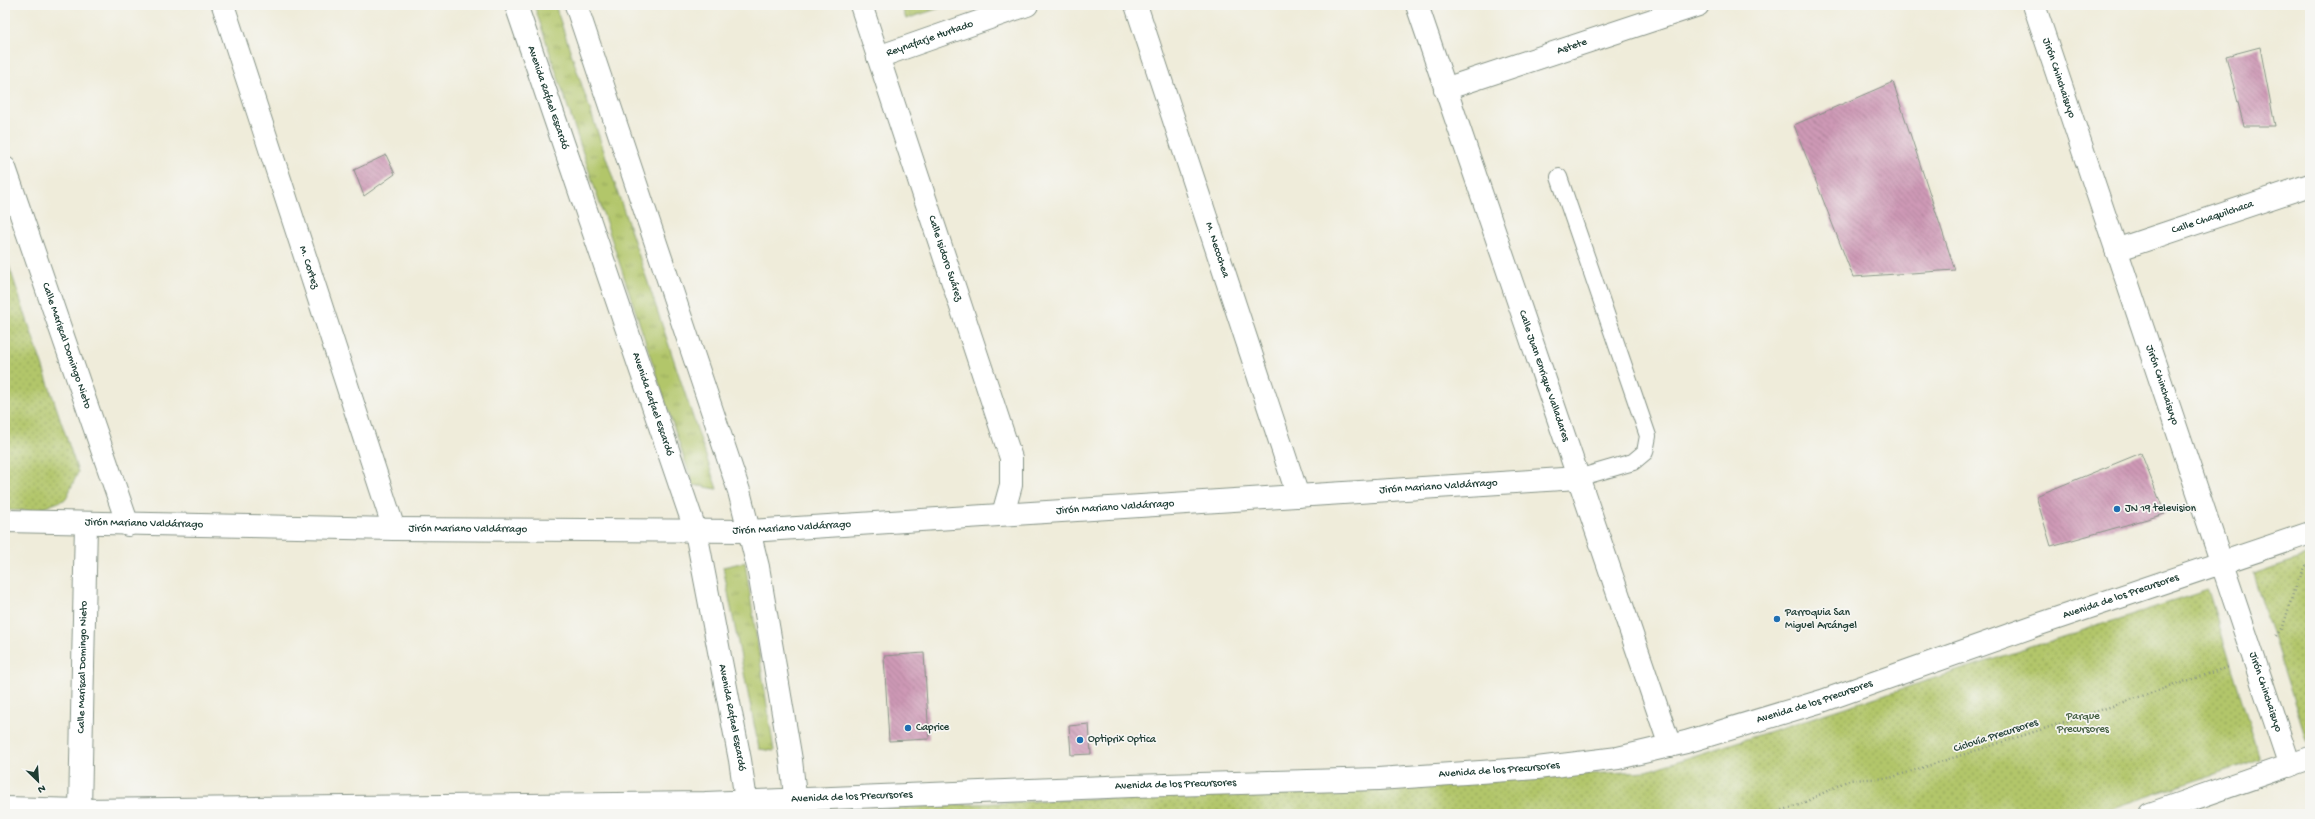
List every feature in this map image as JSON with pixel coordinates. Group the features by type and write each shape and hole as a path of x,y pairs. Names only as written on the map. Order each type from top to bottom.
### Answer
{"street":[{"name":"M. Cortez","path":"223,5 394,529"},
{"name":"Avenida Rafael Escardó","path":"516,5 696,532 735,729 747,807"},
{"path":"576,5 750,531 758,567 797,806"},
{"name":"Calle Isidoro Suárez","path":"861,5 1011,458 1011,485 1003,514"},
{"name":"Reynafarje Hurtado","path":"878,57 1027,5"},
{"name":"M. Necochea","path":"1136,5 1298,496"},
{"name":"Calle Juan Enrique Valladares","path":"1417,5 1670,746"},
{"name":"Astete","path":"1445,89 1698,5"},
{"name":"Jirón Chinchaisuyo","path":"2034,5 2290,766"},
{"name":"Calle Mariscal Domingo Nieto","path":"5,168 128,524"},
{"name":"Calle Chaquilchaca","path":"2116,250 2310,185"},
{"name":"Jirón Mariano Valdárrago","path":"5,521 394,529 696,532 750,531 1578,478"},
{"name":"Calle Mariscal Domingo Nieto","path":"80,810 86,523"},
{"name":"Avenida de los Precursores","path":"5,808 80,810 705,803 747,807 797,806 1378,779 1537,768 1618,758 1670,746 1822,701 2310,533"},
{"path":"2150,814 2310,758"}],"lane":[{"path":"1559,177 1648,436 1645,452 1633,462 1578,478"}],"path":[{"name":"Ciclovía Precursores","path":"1771,814 1799,805 1849,780 1890,778 2068,721 2254,657 2271,644 2284,627 2295,587 2310,561"}],"green space":[{"path":"534,5 555,5 717,489 693,485"},
{"path":"901,5 949,5 906,19"},
{"path":"5,254 78,472 66,499 36,511 5,510"},
{"path":"2310,555 2310,741 2307,742 2253,574"},
{"path":"745,562 774,751 759,749 723,567"},
{"name":"Parque Precursores","path":"2208,590 2260,759 2095,814 816,814 816,812 1647,771"}],"building":[{"path":"2260,47 2275,126 2244,126 2226,56"},
{"path":"1893,82 1955,270 1853,277 1794,125"},
{"path":"386,155 395,174 364,196 354,170"},
{"path":"2141,453 2165,514 2051,546 2036,496"},
{"path":"924,653 929,739 889,741 884,656"},
{"name":"Optiprix Optica","path":"1089,724 1091,754 1071,755 1069,726"}],"place":[{"name":"JN 19 television","path":"2117,509"},
{"name":"Parroquia San Miguel Arcángel","path":"1777,619"},
{"name":"Caprice","path":"908,728"},
{"name":"Optiprix Optica","path":"1080,740"}]}
